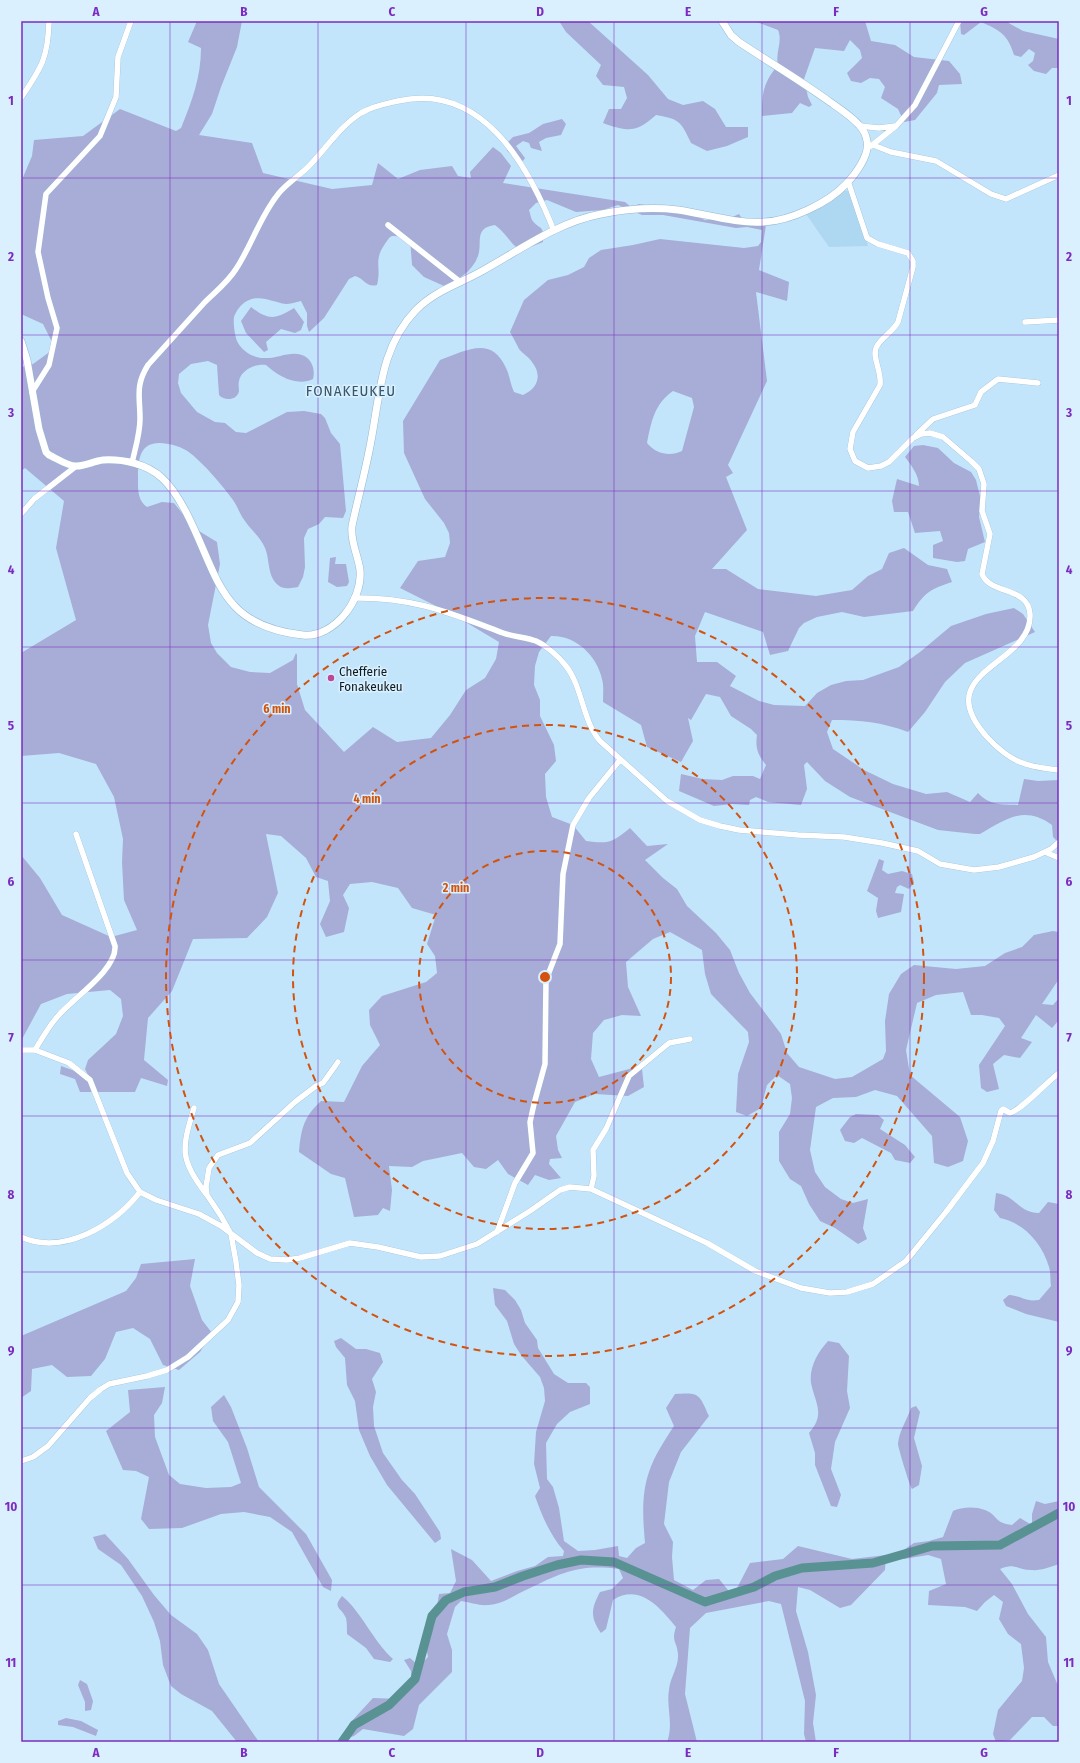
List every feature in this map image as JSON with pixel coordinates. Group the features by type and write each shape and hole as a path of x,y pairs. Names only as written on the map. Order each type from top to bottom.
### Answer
{"street":[{"path":"21,98 40,70 47,52 50,21"},
{"path":"32,393 49,365 57,328 48,298 38,252 46,194 100,136 116,97 118,57 131,21"},
{"path":"722,21 731,35 738,42 819,94 860,126 870,146"},
{"path":"21,514 34,499 75,467 103,460 120,460 132,463 154,472 169,485 186,512 203,545 219,586 226,598 252,620 275,630 312,635 324,631 340,621 354,598 360,571 352,536 352,526 371,442 380,385 390,348 398,332 416,310 433,296 459,281 479,273 576,220 600,214 652,209 678,210 754,222 773,221 802,212 823,202 836,193 848,181 861,163 870,146 896,126 920,98 959,21"},
{"path":"132,463 140,420 138,392 139,382 148,365 236,269 263,218 280,192 307,168 349,123 361,113 380,105 418,97 446,102 472,113 489,125 511,149 531,179 554,231"},
{"path":"860,126 879,128 896,126"},
{"path":"870,146 936,161 991,194 1006,199 1059,175"},
{"path":"848,181 867,238 873,243 908,253 913,261 914,267 898,322 895,328 876,349 875,354 882,377 880,385 853,432 850,449 855,461 860,465 874,468 889,462 934,418 975,405 981,392 998,379 1038,383"},
{"path":"388,225 459,281"},
{"path":"1025,322 1059,320"},
{"path":"21,341 39,428 46,452 75,467"},
{"path":"912,438 925,433 943,437 979,469 984,484 982,513 990,534 982,574 988,583 1018,594 1029,608 1030,622 1023,638 1007,654 980,676 972,686 969,703 971,713 987,736 1014,761 1039,768 1059,770"},
{"path":"354,598 392,599 419,603 474,621 514,637 537,642 543,645 568,669 580,693 596,736 620,760 647,781 667,801 700,820 739,830 844,837 882,843 918,851 940,864 974,870 999,867 1045,852 1058,844 1059,858 1045,852"},
{"path":"497,1232 515,1184 533,1154 530,1122 545,1064 546,980 552,960 560,944 563,874 573,825 589,798 620,760"},
{"path":"35,1050 57,1017 93,983 115,955 115,946 76,834"},
{"path":"591,1189 594,1176 593,1150 606,1129 629,1076 669,1043 690,1039"},
{"path":"21,1050 35,1050 69,1063 90,1080 127,1173 140,1192 156,1200 198,1214 231,1234 263,1257 277,1260 300,1258 350,1243 378,1247 420,1258 440,1256 476,1244 497,1232 560,1190 570,1187 591,1189 707,1243 755,1271 787,1284 816,1292 830,1293 862,1289 889,1274 906,1261 946,1212 988,1153 993,1141 1001,1111 1003,1110 1010,1113 1016,1111 1059,1073"},
{"path":"207,1195 206,1187 209,1168 214,1159 250,1143 295,1102 323,1082 338,1062"},
{"path":"21,1461 33,1457 48,1446 90,1398 101,1388 113,1383 168,1370 188,1357 228,1320 235,1308 238,1293 231,1234 221,1216 194,1177 186,1163 184,1154 186,1132 194,1108"},
{"path":"21,1237 37,1242 60,1242 75,1238 106,1223 123,1210 140,1192"}],"shaded area":[{"path":"197,21 242,21 237,47 212,114 199,135 252,143 263,173 332,189 372,185 378,163 398,179 420,170 452,166 458,176 471,178 470,172 493,147 501,153 511,166 503,183 625,202 631,207 639,204 687,212 705,220 726,220 739,214 746,225 766,225 759,270 789,282 787,301 756,292 767,381 728,465 733,473 726,477 747,530 712,569 726,569 758,589 816,596 852,590 868,576 882,569 889,553 904,548 928,565 947,569 952,582 929,592 921,599 913,611 864,617 842,612 817,617 804,623 799,628 788,651 770,655 763,632 705,612 695,636 697,662 717,662 736,676 730,686 759,701 774,705 805,706 817,693 831,685 846,681 863,680 899,667 920,652 951,626 986,614 1014,608 1023,614 1035,632 965,663 945,682 925,712 908,732 871,722 832,720 827,732 833,749 864,770 893,784 926,794 947,792 970,802 978,793 992,802 1018,805 1024,779 1038,781 1059,780 1059,843 1053,837 1052,825 1042,819 1024,815 1007,819 980,834 938,830 850,797 825,781 807,762 804,765 807,789 801,805 768,802 756,797 750,800 749,805 732,804 714,806 679,791 681,774 703,779 722,780 733,776 753,776 760,779 766,765 758,751 756,744 757,735 751,729 731,716 720,697 706,694 691,720 688,718 693,741 681,762 647,747 641,725 603,702 603,684 599,671 590,655 577,643 569,639 551,636 539,652 535,666 534,685 540,700 540,716 554,745 556,761 545,774 546,797 552,817 573,825 586,841 610,841 619,837 630,828 647,846 668,844 645,860 663,878 677,889 687,906 716,933 730,950 739,973 750,993 781,1034 787,1053 799,1067 835,1079 852,1077 883,1059 886,1051 885,1021 889,994 901,974 914,965 956,969 985,966 1005,953 1022,947 1034,935 1053,931 1059,932 1059,979 1042,1004 1053,1005 1059,998 1059,1020 1052,1028 1036,1015 1021,1038 1032,1042 1020,1058 1004,1055 993,1064 999,1089 987,1092 981,1088 979,1065 1005,1026 999,1018 971,1015 963,992 936,995 917,1003 906,1050 910,1075 960,1117 968,1141 963,1161 948,1167 934,1163 932,1136 897,1096 875,1090 856,1097 833,1098 816,1107 810,1150 815,1172 825,1187 841,1199 853,1203 868,1199 863,1228 867,1239 858,1244 835,1228 820,1221 809,1204 801,1186 790,1179 779,1161 779,1132 790,1114 792,1098 790,1084 777,1075 767,1085 761,1108 747,1116 736,1112 738,1074 749,1042 748,1032 711,994 705,974 702,950 670,932 653,939 626,962 628,987 641,1016 622,1015 604,1020 593,1033 591,1059 599,1077 633,1068 642,1069 644,1087 628,1096 595,1094 575,1102 556,1136 558,1150 562,1158 550,1159 549,1164 561,1178 549,1180 535,1175 528,1185 508,1174 498,1160 486,1169 474,1167 462,1153 423,1161 412,1167 389,1166 392,1190 390,1211 383,1208 378,1215 354,1217 345,1178 331,1174 299,1152 302,1130 307,1118 321,1101 344,1102 362,1066 380,1045 370,1025 369,1010 382,996 426,982 437,973 435,956 427,944 436,915 412,908 398,888 372,882 350,884 343,895 349,908 344,932 326,937 320,924 330,901 328,881 316,877 306,858 281,836 266,834 278,893 267,917 247,938 193,939 172,991 148,1018 144,1060 168,1080 167,1086 141,1078 135,1092 80,1092 75,1079 60,1074 61,1066 75,1071 83,1078 90,1079 85,1069 88,1060 116,1034 123,1016 121,999 110,990 67,994 41,1004 21,1041 21,855 40,878 62,915 111,937 137,930 124,900 122,862 123,839 114,797 96,764 59,753 21,756 21,653 76,620 56,548 64,501 25,468 21,471 21,367 33,364 55,348 43,324 21,314 21,182 32,156 34,140 83,136 120,109 176,131 181,128 198,79 201,59 201,48 188,42","holes":["547,200 576,212 603,210 618,205 642,215 663,215 736,228 747,227 762,230 761,242 758,246 744,248 660,239 601,250 589,258 584,267 568,275 548,280 524,300 510,332 519,349 531,360 537,372 538,377 535,386 523,395 514,392 506,368 500,358 493,352 477,348 440,360 403,421 404,453 425,499 444,523 449,533 450,543 445,557 418,561 400,588 452,614 499,642 496,659 485,678 466,690 450,715 431,738 397,742 373,727 344,752 305,710 297,684 296,653 293,660 270,673 250,672 231,667 217,653 211,643 208,625 220,564 217,542 194,528 174,503 162,502 147,507 141,501 138,489 138,468 141,455 147,446 159,443 180,447 194,456 225,489 235,503 243,519 261,541 267,552 270,572 274,581 282,588 298,587 303,577 305,567 304,538 308,529 319,524 325,517 343,518 346,511 340,444 331,433 325,418 321,414 304,411 287,412 246,433 236,432 225,423 215,422 197,412 181,393 178,383 179,374 191,364 208,361 217,365 219,395 227,399 236,397 239,391 240,377 250,368 258,365 266,365 276,373 294,381 301,382 313,379 314,370 312,364 306,357 292,354 272,358 262,358 249,354 239,345 234,329 234,317 236,312 243,304 257,298 286,304 301,301 307,313 307,326 309,332 324,318 349,279 355,276 370,285 377,285 380,254 388,239 393,236 410,239 412,265 424,277 444,286 464,275 472,267 478,256 481,233 488,227 495,225 515,246 519,248 524,248 543,242 543,232 541,228 532,220 529,210 536,203","673,391 692,398 694,407 682,451 668,454 655,450 647,443 654,414 661,402"]},
{"path":"559,21 588,21 648,75 668,99 683,105 703,101 715,109 726,127 748,127 748,137 727,146 707,151 691,143 682,126 670,118 656,115 643,125 631,129 619,128 603,123 609,109 621,109 627,98 624,87 603,85 596,76 601,65 566,32"},
{"path":"754,21 865,21 871,41 895,45 914,57 949,61 960,74 962,84 939,85 937,93 915,120 904,122 898,109 881,98 885,87 879,79 870,78 861,83 851,81 847,73 862,58 860,50 850,40 844,51 815,48 804,79 808,97 812,105 809,107 800,103 792,113 762,116 764,89 769,77 778,65 777,56 780,39 778,30"},
{"path":"960,21 1005,21 1023,31 1059,39 1059,68 1052,68 1046,74 1034,71 1028,65 1033,61 1035,53 1029,49 1021,57 1014,55 1012,48 1002,34 981,22 964,35 961,34"},
{"path":"562,119 566,124 561,135 546,138 539,142 542,151 531,148 529,143 523,141 516,146 525,158 523,161 508,152 506,148 508,142 513,137 529,133 543,124"},
{"path":"854,190 868,246 829,247 806,214 844,191"},
{"path":"251,307 263,315 272,317 294,308 304,322 301,330 295,333 281,329 266,342 268,350 264,352 246,333 241,321"},
{"path":"923,445 938,448 954,463 971,472 976,480 981,500 979,517 985,542 968,549 965,561 957,562 933,558 933,545 943,541 940,531 915,533 908,512 894,512 892,501 897,479 919,486 916,474 905,457 914,446"},
{"path":"336,557 335,564 346,564 349,582 347,586 337,587 328,582 330,558"},
{"path":"879,859 884,861 882,870 888,874 902,871 912,874 914,883 909,889 900,885 897,887 895,893 904,894 901,912 878,918 876,911 878,898 867,891"},
{"path":"856,1114 878,1115 884,1120 880,1129 905,1145 915,1157 910,1163 895,1160 891,1153 862,1138 854,1143 845,1141 840,1130 850,1117"},
{"path":"996,1193 1009,1197 1026,1210 1032,1212 1039,1213 1048,1202 1059,1204 1059,1322 1026,1314 1006,1306 1003,1300 1009,1295 1017,1296 1026,1300 1039,1300 1051,1286 1049,1267 1042,1250 1031,1235 1024,1229 1017,1224 1000,1218 994,1210"},
{"path":"195,1259 190,1286 202,1320 212,1333 200,1352 179,1370 163,1365 150,1339 133,1328 116,1332 105,1359 91,1376 67,1377 52,1365 32,1369 31,1391 21,1398 21,1336 126,1291 136,1278 141,1264"},
{"path":"493,1288 505,1290 515,1300 521,1310 525,1323 537,1340 538,1348 554,1374 568,1383 586,1383 590,1387 590,1404 570,1412 557,1424 546,1443 547,1479 553,1487 559,1508 564,1541 578,1551 618,1546 619,1556 627,1558 636,1548 645,1543 643,1508 646,1481 660,1448 674,1426 666,1408 675,1394 694,1394 698,1396 703,1403 709,1416 681,1452 669,1482 664,1524 673,1542 672,1557 674,1580 693,1590 706,1580 719,1579 728,1590 736,1590 750,1563 783,1559 798,1546 852,1559 886,1555 885,1570 851,1605 840,1608 810,1590 798,1587 796,1611 808,1652 816,1695 813,1723 816,1742 806,1742 804,1734 805,1701 781,1604 769,1601 706,1613 690,1628 685,1694 697,1742 667,1742 670,1729 668,1696 678,1659 674,1639 676,1627 663,1612 649,1600 632,1594 613,1600 606,1629 601,1633 593,1617 593,1608 595,1603 600,1592 612,1589 623,1578 619,1569 605,1568 582,1569 562,1574 504,1601 494,1604 482,1605 461,1601 455,1607 447,1634 452,1650 452,1672 419,1705 413,1729 404,1736 363,1729 354,1736 348,1738 349,1724 373,1698 399,1699 411,1678 411,1671 404,1660 410,1658 419,1666 428,1657 425,1642 434,1626 439,1594 450,1593 456,1581 451,1549 472,1560 491,1581 535,1566 548,1557 563,1556 564,1551 547,1525 535,1496 540,1488 534,1464 536,1432 545,1401 544,1388 540,1377 521,1355 514,1344 507,1321 495,1305"},
{"path":"341,1338 356,1349 366,1349 380,1353 383,1362 372,1379 376,1392 373,1407 374,1426 383,1453 402,1480 415,1494 440,1532 441,1539 435,1543 387,1485 370,1456 359,1430 355,1401 347,1385 345,1358 336,1347 334,1341"},
{"path":"828,1341 839,1343 849,1356 847,1391 850,1408 835,1442 831,1469 841,1495 837,1507 831,1506 815,1465 815,1453 809,1433 817,1420 818,1414 817,1403 811,1383 811,1371 815,1360"},
{"path":"165,1387 162,1403 154,1415 155,1437 169,1475 180,1484 206,1488 231,1487 241,1483 228,1442 213,1421 211,1407 224,1395 231,1407 247,1448 259,1487 306,1534 332,1580 331,1591 323,1587 292,1532 270,1517 244,1512 221,1514 182,1528 149,1529 141,1519 149,1477 136,1471 123,1470 106,1431 130,1412 128,1390"},
{"path":"916,1406 920,1412 914,1438 922,1466 919,1485 912,1489 898,1444 901,1430 911,1408"},
{"path":"1036,1501 1045,1504 1059,1501 1059,1564 1038,1570 1027,1570 1013,1566 1000,1569 1012,1584 1028,1614 1046,1637 1048,1662 1059,1688 1059,1726 1053,1726 1044,1717 1032,1717 1010,1740 996,1742 993,1734 998,1710 1022,1681 1024,1668 1021,1644 1008,1634 999,1619 1003,1602 994,1595 977,1611 965,1607 928,1605 929,1591 946,1584 941,1559 928,1555 904,1559 899,1553 914,1543 943,1537 953,1511 960,1509 973,1508 985,1510 1002,1523 1006,1524 1012,1525 1020,1518 1032,1525 1032,1514"},
{"path":"105,1534 128,1559 154,1595 171,1615 197,1634 208,1650 219,1684 259,1742 237,1742 212,1711 181,1694 171,1686 163,1665 160,1641 154,1622 142,1596 121,1565 98,1549 93,1537"},
{"path":"342,1596 349,1602 379,1644 393,1659 390,1662 374,1659 366,1648 347,1634 346,1618 338,1607 339,1600"},
{"path":"80,1680 87,1684 93,1701 91,1710 85,1711 85,1702 78,1685"},
{"path":"66,1718 81,1721 98,1730 96,1736 73,1727 58,1725 58,1721"}],"waterway":[{"path":"342,1742 354,1725 389,1705 415,1679 432,1616 446,1600 464,1592 495,1587 557,1565 581,1560 614,1562 705,1602 754,1587 775,1576 802,1568 873,1563 932,1546 1000,1545 1059,1513"}],"place":[{"name":"Chefferie Fonakeukeu","path":"331,678"}],"district":[{"name":"FONAKEUKEU","path":"351,391"}]}
